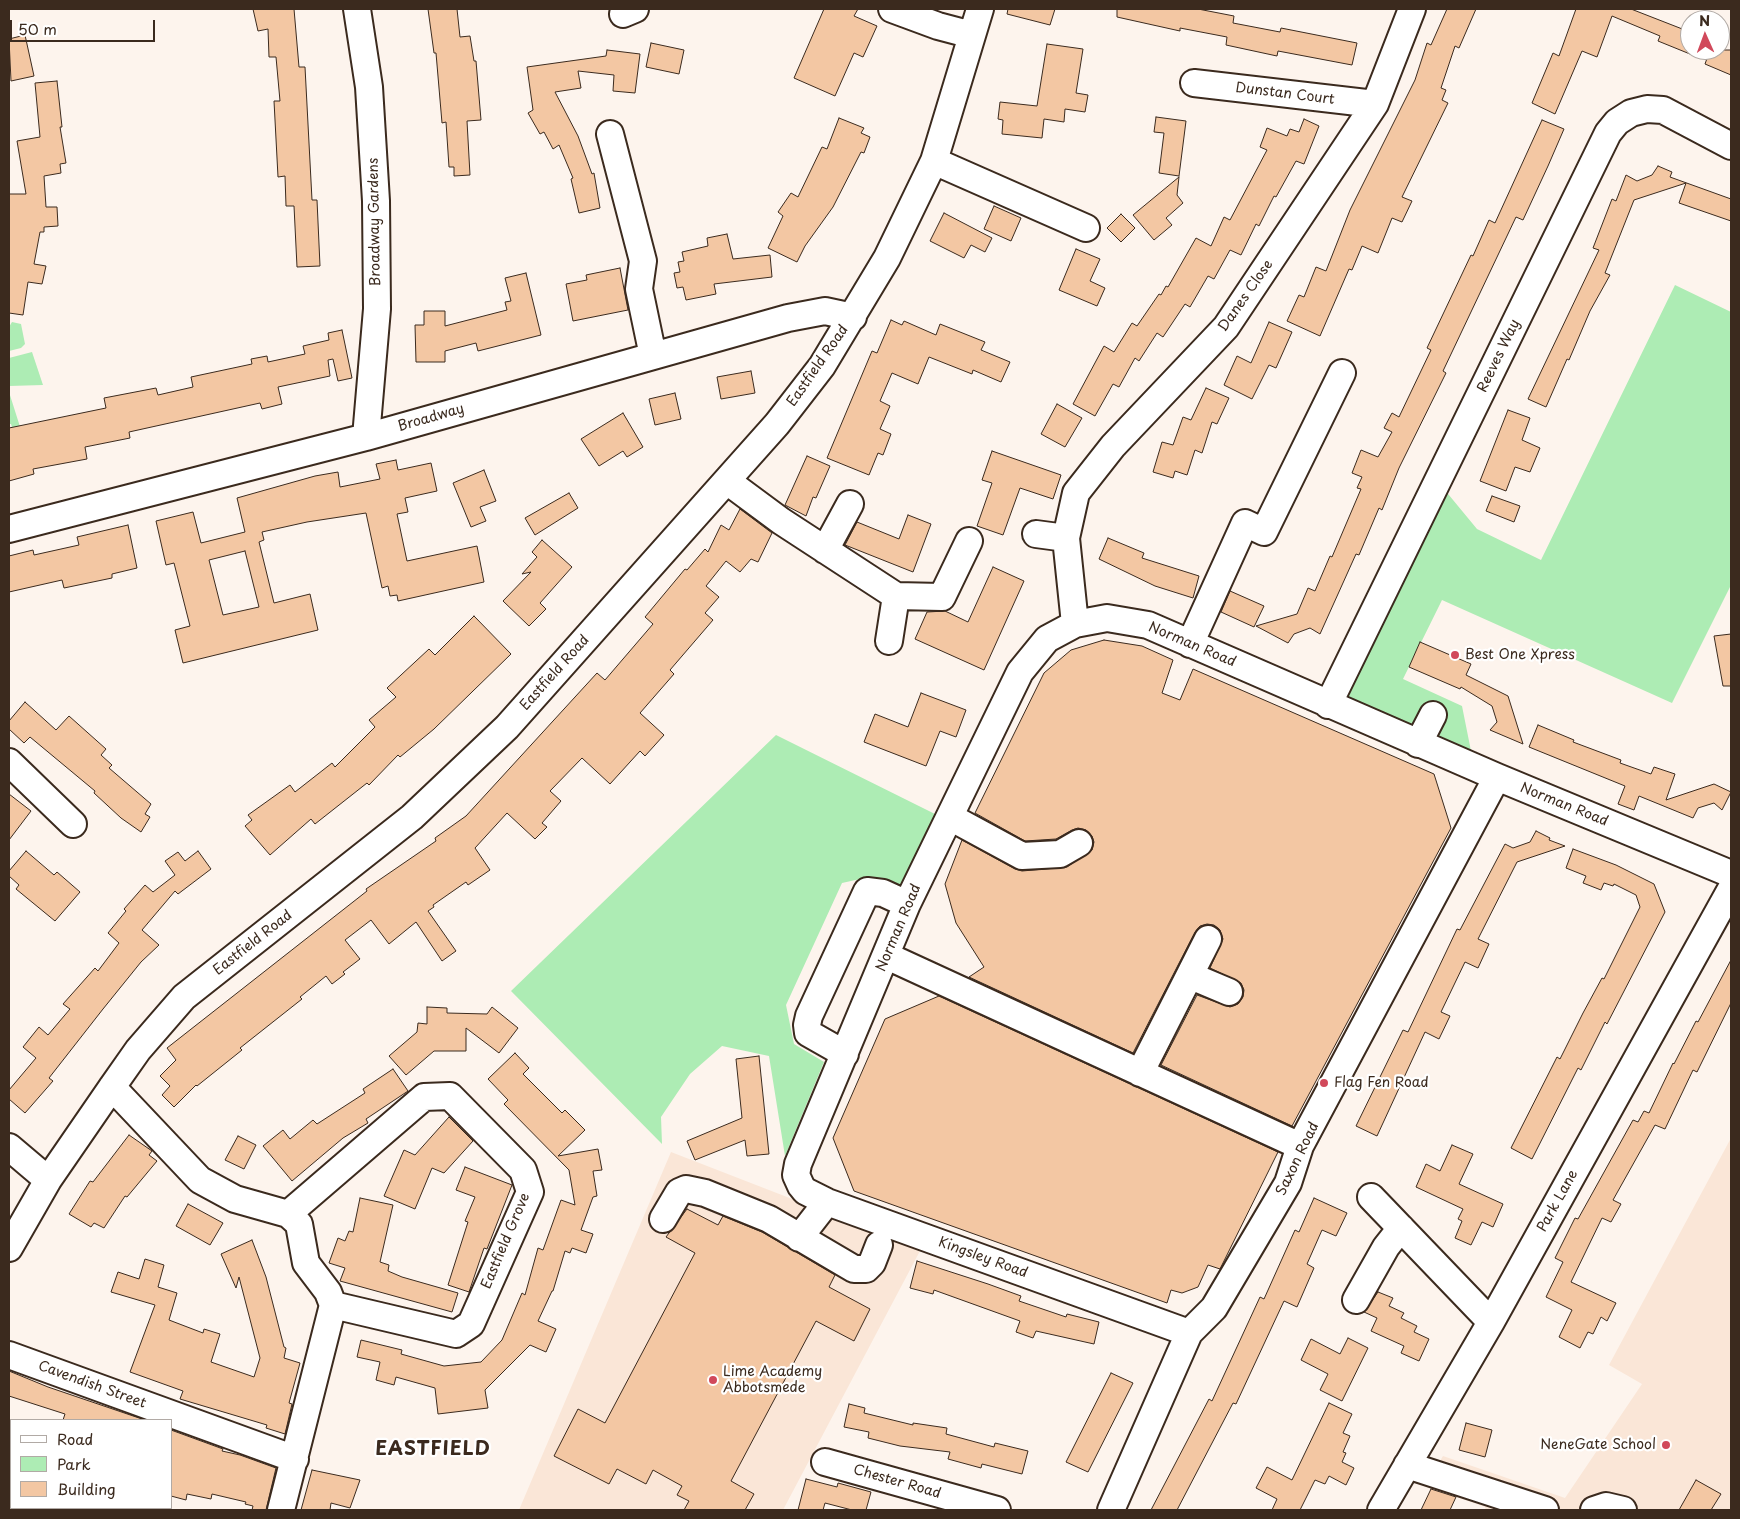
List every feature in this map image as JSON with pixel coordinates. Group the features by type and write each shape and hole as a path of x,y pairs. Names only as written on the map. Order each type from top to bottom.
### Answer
{"street":[{"name":"Broadway Gardens","path":"357,9 369,87 376,201 377,309 366,437"},
{"path":"892,9 938,26 972,35"},
{"name":"Eastfield Road","path":"9,1248 48,1180 112,1087 138,1050 184,997 412,817 507,727 727,481 822,366 887,258 934,161 980,9"},
{"name":"Danes Close","path":"1075,624 1066,538 1076,493 1113,446 1226,327 1375,104 1412,9"},
{"name":"Dunstan Court","path":"1194,83 1375,104"},
{"name":"Reeves Way","path":"1328,705 1608,133 1617,122 1631,113 1647,109 1664,110 1731,146"},
{"path":"610,134 644,261 639,289 653,356"},
{"path":"934,161 1086,228"},
{"name":"Broadway","path":"9,529 366,437 806,315 825,311 853,317"},
{"path":"1190,644 1245,523 1264,532 1342,373"},
{"path":"727,481 781,521 896,596 942,597 969,541"},
{"path":"825,550 850,504"},
{"path":"1035,534 1066,538"},
{"path":"889,642 896,596"},
{"name":"Norman Road","path":"798,1164 887,956 907,904 1020,672 1047,639 1075,624 1107,618 1148,625 1497,778 1731,874"},
{"path":"1418,744 1433,715"},
{"path":"9,762 74,824"},
{"name":"Saxon Road","path":"1111,1510 1189,1334 1214,1308 1288,1182 1300,1146 1497,778"},
{"path":"950,817 1022,856 1060,854 1079,843"},
{"name":"Park Lane","path":"1381,1510 1491,1322 1731,888"},
{"path":"845,1054 808,1033 809,1016 867,891 883,893 907,904"},
{"path":"1140,1073 1191,976 1208,939"},
{"path":"887,956 1300,1146"},
{"path":"1191,976 1229,992"},
{"path":"112,1087 200,1180 235,1199 288,1214 299,1224 306,1263 328,1292 333,1305 281,1510"},
{"name":"Eastfield Grove","path":"288,1214 424,1097 450,1096 523,1170 530,1192 471,1324 456,1334 333,1305"},
{"path":"9,1147 48,1180"},
{"name":"Kingsley Road","path":"798,1164 796,1175 801,1186 827,1202 1189,1334"},
{"path":"662,1219 679,1192 686,1189 705,1193 769,1220 860,1270 866,1269 872,1263 879,1245"},
{"path":"1371,1197 1491,1322"},
{"path":"799,1238 827,1202"},
{"path":"1356,1300 1386,1247 1401,1228"},
{"name":"Cavendish Street","path":"9,1356 94,1374 295,1459"},
{"name":"Chester Road","path":"825,1462 997,1510"},
{"path":"1407,1465 1545,1510"},
{"path":"1594,1510 1606,1506 1623,1510"}],"shaded area":[{"path":"1731,1138 1731,1510 1486,1510 1485,1507 1425,1486 1443,1456 1565,1498 1642,1384 1609,1365"},
{"name":"Lime Academy Abbotsmede","path":"671,1152 921,1249 783,1510 519,1510"}],"green space":[{"path":"1675,285 1731,312 1731,585 1672,703 1442,600 1403,679 1462,706 1473,761 1333,703 1439,483 1477,529 1541,560"},
{"path":"12,322 21,324 25,344 21,348 9,351 9,327"},
{"path":"32,352 43,385 9,386 9,358"},
{"path":"9,392 28,452 20,454 11,424 9,424"},
{"path":"776,735 935,814 903,886 869,877 842,883 786,1005 794,1044 824,1062 785,1156 769,1056 722,1046 690,1074 661,1117 662,1144 511,991"}],"building":[{"path":"253,9 294,9 299,67 305,67 312,200 317,200 320,266 297,267 294,206 286,206 285,176 278,177 274,101 280,101 276,57 269,57 268,29 258,31"},
{"path":"428,9 457,9 460,37 470,36 474,61 476,61 481,120 467,121 470,175 454,176 454,167 449,167 446,122 442,123 436,53 434,53"},
{"path":"824,9 858,9 854,16 877,26 863,57 854,53 835,96 794,78"},
{"path":"1008,9 1055,9 1050,25 1007,14"},
{"path":"1117,9 1198,9 1234,16 1233,23 1280,32 1281,28 1357,43 1352,65 1278,51 1277,56 1226,45 1227,37 1180,28 1180,31 1117,17"},
{"path":"1447,9 1476,9 1459,48 1455,46 1441,88 1446,90 1442,100 1448,103 1402,197 1412,201 1402,222 1392,218 1378,253 1362,246 1352,270 1349,269 1320,336 1287,321 1299,295 1304,297 1316,267 1326,271 1350,210 1415,80 1427,43 1431,45"},
{"path":"1576,9 1631,9 1680,28 1680,50 1658,41 1660,36 1612,16 1597,57 1582,51 1555,114 1532,103 1553,53 1559,56"},
{"path":"25,35 34,76 11,81 9,39"},
{"path":"651,43 684,50 679,74 646,67"},
{"path":"1047,44 1083,49 1076,93 1088,95 1085,112 1065,109 1064,122 1044,119 1042,138 1002,134 1003,120 998,119 1000,102 1037,106"},
{"path":"607,50 640,54 635,93 613,91 614,75 578,71 581,88 555,92 578,136 592,174 594,173 600,208 579,213 571,179 573,178 559,145 553,149 544,132 540,134 528,113 533,110 527,67 606,56"},
{"path":"1731,50 1731,75 1705,64 1706,60 1730,60"},
{"path":"57,81 62,127 60,127 66,163 60,164 61,173 44,176 46,207 57,207 58,226 44,227 44,232 40,232 34,264 46,266 42,284 28,282 23,315 9,313 9,194 26,194 17,141 40,137 35,83"},
{"path":"1156,117 1186,121 1179,176 1159,173 1164,133 1154,132"},
{"path":"839,118 864,128 861,133 870,137 864,153 861,152 833,207 805,246 797,262 768,248 783,216 778,212 791,193 798,197 822,147 827,149"},
{"path":"1304,119 1319,126 1304,164 1296,161 1276,197 1274,196 1259,226 1256,224 1241,255 1230,250 1214,279 1208,276 1190,307 1185,304 1163,337 1157,333 1139,361 1135,358 1119,387 1113,384 1095,416 1073,404 1104,346 1114,352 1132,323 1137,326 1159,294 1161,295 1166,286 1168,287 1196,238 1211,246 1224,217 1230,220 1267,150 1260,147 1267,128 1287,136 1290,129 1299,132"},
{"path":"1542,120 1564,129 1523,220 1516,217 1443,371 1446,373 1399,468 1382,510 1379,508 1359,555 1356,554 1320,634 1310,628 1294,634 1288,643 1256,626 1297,614 1308,588 1315,591 1330,556 1332,557 1361,489 1357,488 1362,477 1352,473 1361,450 1378,457 1392,432 1384,428 1392,413 1399,417 1431,350 1427,348 1471,255 1473,256 1489,220 1495,223"},
{"path":"1658,166 1672,172 1670,177 1731,199 1731,221 1679,203 1686,183 1634,200 1605,273 1610,275 1590,311 1546,407 1528,399 1599,250 1593,248 1612,199 1616,201 1626,175 1637,181 1652,175"},
{"path":"1179,177 1177,195 1183,203 1166,218 1172,225 1154,240 1133,215"},
{"path":"994,206 1021,218 1011,241 984,229"},
{"path":"944,213 992,238 985,252 971,245 964,258 930,241"},
{"path":"1121,214 1135,228 1121,242 1107,228"},
{"path":"727,234 733,259 770,255 772,277 714,284 716,294 686,300 683,287 677,288 674,273 680,272 678,262 684,261 682,252 708,246 707,238"},
{"path":"1076,249 1100,259 1090,281 1105,288 1097,306 1059,290"},
{"path":"620,268 628,310 573,321 566,284 587,280 586,275"},
{"path":"526,273 541,335 478,351 476,343 445,351 445,362 416,362 415,325 424,325 424,311 445,311 445,326 507,310 505,302 511,301 505,278"},
{"path":"891,320 902,325 904,321 936,335 940,324 985,342 981,350 1010,362 1001,382 973,370 972,374 929,357 918,384 892,373 880,401 890,406 880,429 891,434 883,455 878,453 869,475 827,458 872,351 877,353"},
{"path":"1269,322 1292,332 1276,368 1269,365 1252,399 1224,385 1237,356 1251,363"},
{"path":"342,330 352,378 338,381 333,359 328,360 330,376 278,387 282,404 262,409 260,403 129,432 130,438 85,447 87,459 33,469 34,474 9,481 9,428 106,408 104,398 156,388 158,395 193,387 191,377 252,364 251,359 267,356 268,362 305,354 303,346 329,340 328,333"},
{"path":"751,371 755,393 721,399 717,377"},
{"path":"1206,388 1229,398 1217,424 1212,422 1202,453 1195,450 1187,475 1175,471 1173,478 1153,472 1162,442 1173,445 1183,417 1191,420"},
{"path":"675,393 681,419 655,425 649,399"},
{"path":"1057,404 1082,418 1065,447 1041,434"},
{"path":"1508,410 1530,418 1522,440 1540,448 1530,472 1515,467 1506,491 1480,481"},
{"path":"623,413 643,447 627,457 623,451 599,466 581,439"},
{"path":"992,451 1061,475 1053,499 1020,488 1003,535 977,526 992,483 982,480"},
{"path":"807,456 830,466 816,498 813,497 806,516 785,505"},
{"path":"396,460 398,470 431,463 437,491 405,498 408,512 397,514 407,561 477,546 484,582 398,601 397,595 390,596 388,586 382,588 366,513 307,522 262,532 264,540 259,542 274,603 310,594 318,630 183,663 175,630 190,626 174,563 166,565 156,521 193,512 201,543 245,532 237,498 315,476 338,472 340,487 380,479 376,464","holes":["245,551 259,607 223,615 209,560"]},
{"path":"484,470 496,501 480,507 486,521 471,527 453,483"},
{"path":"569,493 578,508 535,535 525,518"},
{"path":"1492,496 1520,506 1514,522 1486,511"},
{"path":"740,509 772,533 758,562 751,559 740,572 726,561 706,586 719,597 705,613 713,620 670,670 674,674 640,713 664,735 645,756 640,751 610,784 582,758 550,791 561,801 542,823 547,827 535,839 507,813 475,848 490,870 468,885 466,882 433,905 434,907 428,911 456,951 442,961 416,922 389,944 371,920 345,940 360,959 343,972 345,974 332,984 326,976 300,997 302,999 240,1048 242,1050 196,1085 174,1107 162,1095 170,1086 160,1076 176,1060 167,1048 367,891 366,889 436,841 435,838 466,816 597,673 605,680 653,624 645,617 685,569 687,570 705,549 708,552 721,525 729,530"},
{"path":"908,515 931,524 913,572 845,545 857,522 899,539"},
{"path":"128,525 137,568 112,574 112,578 64,588 62,580 9,592 9,556 33,550 34,555 79,545 77,537"},
{"path":"1108,538 1144,553 1142,558 1199,576 1193,598 1155,586 1099,559"},
{"path":"542,540 572,567 540,603 546,609 529,626 503,601 531,572 522,574 537,557 532,552"},
{"path":"993,567 1024,581 984,670 915,639 927,612 945,611 968,622"},
{"path":"1230,591 1264,606 1254,627 1221,612"},
{"path":"474,616 511,654 434,729 400,757 398,755 369,785 367,783 315,824 311,819 270,855 245,826 252,820 248,815 290,785 295,792 332,763 335,767 375,727 369,720 396,697 387,688 429,649 435,655"},
{"path":"1731,634 1731,686 1723,686 1714,636"},
{"path":"1104,640 1142,646 1173,660 1162,693 1180,700 1193,669 1434,774 1451,828 1292,1126 1161,1065 1197,995 1230,1007 1238,1004 1243,997 1244,990 1241,983 1210,968 1223,939 1220,930 1214,925 1200,926 1195,932 1133,1053 969,977 984,967 956,923 945,884 962,840 1022,871 1067,867 1092,850 1094,842 1092,836 1086,830 1078,828 1056,839 1025,841 975,813 1044,673 1071,650"},
{"path":"1420,642 1471,664 1466,675 1508,696 1523,744 1490,730 1497,722 1492,706 1461,687 1460,689 1409,667"},
{"path":"921,693 966,710 956,737 940,731 926,766 864,742 875,714 908,727"},
{"path":"25,702 56,730 69,716 106,749 101,755 112,765 109,768 151,804 145,814 150,817 141,832 121,818 94,793 95,791 30,737 24,743 9,729 9,721"},
{"path":"1538,725 1574,740 1573,742 1621,760 1620,763 1651,774 1654,767 1675,774 1666,800 1714,784 1731,792 1722,810 1714,803 1698,808 1693,818 1639,796 1634,810 1618,804 1625,786 1529,747"},
{"path":"9,794 31,811 9,840"},
{"path":"1536,831 1550,838 1549,840 1565,846 1517,862 1478,939 1489,944 1478,968 1465,962 1441,1012 1450,1016 1439,1039 1425,1032 1377,1136 1356,1126 1403,1030 1408,1032 1457,929 1460,930 1505,844 1513,848 1530,842"},
{"path":"1573,849 1616,865 1654,884 1665,912 1607,1024 1605,1022 1581,1070 1578,1068 1532,1159 1511,1148 1557,1057 1560,1059 1602,978 1604,979 1640,907 1636,895 1614,884 1613,886 1604,883 1601,890 1583,883 1586,876 1566,868"},
{"path":"26,851 54,875 57,872 80,892 55,921 16,889 19,885 9,876 9,871"},
{"path":"198,851 211,869 178,894 175,891 142,930 159,945 141,962 103,1009 49,1078 53,1081 25,1113 9,1099 9,1090 36,1058 23,1047 39,1027 48,1035 70,1009 63,1004 95,968 98,971 119,943 108,933 126,911 124,909 145,885 153,892 175,875 165,861 178,852 185,861"},
{"path":"1731,960 1731,1003 1697,1072 1693,1070 1665,1129 1655,1125 1613,1200 1621,1204 1611,1222 1602,1218 1571,1282 1616,1303 1607,1321 1601,1317 1593,1334 1588,1332 1580,1348 1559,1337 1572,1310 1546,1297 1563,1262 1555,1258 1575,1218 1578,1219 1633,1120 1638,1122 1644,1111 1649,1113 1673,1063 1696,1021 1698,1022"},
{"path":"939,996 1278,1152 1220,1269 1208,1265 1198,1287 1182,1293 1171,1290 1167,1303 854,1191 833,1138 885,1019"},
{"path":"427,1007 447,1008 447,1013 487,1014 492,1007 518,1028 499,1053 466,1028 466,1051 434,1051 406,1075 389,1056 417,1032 418,1023 427,1024"},
{"path":"515,1053 529,1068 523,1074 562,1113 565,1110 585,1130 558,1156 598,1149 602,1170 593,1171 597,1196 593,1197 581,1230 593,1234 586,1253 572,1248 570,1253 565,1251 553,1291 538,1321 556,1329 546,1352 530,1345 485,1390 488,1408 438,1414 435,1388 396,1377 394,1385 376,1380 380,1362 357,1357 361,1340 402,1350 401,1354 444,1366 481,1362 502,1340 522,1293 525,1295 538,1248 543,1250 561,1200 575,1205 569,1170 504,1104 508,1100 488,1079"},
{"path":"759,1056 769,1154 747,1156 745,1140 695,1160 687,1141 742,1118 736,1059"},
{"path":"393,1069 408,1091 366,1119 368,1123 343,1138 292,1181 263,1146 283,1130 290,1139 313,1120 317,1124 365,1093 363,1089"},
{"path":"449,1117 473,1141 444,1173 432,1168 415,1209 384,1196 404,1150 415,1155"},
{"path":"129,1135 152,1151 149,1155 157,1161 127,1197 125,1196 104,1228 94,1223 91,1227 69,1214 90,1181 93,1182"},
{"path":"238,1136 256,1145 244,1169 225,1160"},
{"path":"1452,1145 1473,1154 1459,1184 1503,1204 1493,1227 1482,1222 1471,1245 1455,1238 1462,1221 1458,1219 1463,1209 1416,1187 1426,1164 1440,1171"},
{"path":"465,1167 512,1185 487,1249 484,1248 469,1292 448,1285 468,1222 465,1221 475,1197 456,1190"},
{"path":"360,1198 393,1205 380,1262 389,1265 388,1271 402,1277 458,1293 452,1312 340,1281 345,1268 329,1263 338,1238 345,1241 349,1231 353,1232"},
{"path":"1314,1198 1347,1213 1336,1236 1322,1230 1307,1264 1314,1268 1297,1307 1284,1301 1236,1404 1233,1403 1177,1510 1151,1510 1209,1399 1212,1401 1260,1297 1264,1299 1295,1230 1299,1232"},
{"path":"188,1204 223,1223 210,1245 176,1226"},
{"path":"687,1209 718,1225 723,1216 762,1232 835,1275 829,1287 870,1309 854,1341 816,1321 731,1481 754,1494 745,1510 684,1510 689,1501 677,1495 682,1486 653,1470 646,1484 617,1469 609,1484 554,1456 578,1409 605,1423 695,1253 666,1237"},
{"path":"252,1240 266,1277 284,1347 286,1348 284,1358 300,1363 289,1403 292,1404 285,1434 266,1428 267,1425 180,1399 183,1391 130,1372 155,1305 111,1292 118,1272 139,1279 145,1259 164,1265 158,1287 177,1293 169,1320 203,1333 204,1329 220,1334 211,1362 254,1377 260,1358 239,1277 236,1288 221,1254"},
{"path":"917,1261 1021,1296 1019,1301 1066,1317 1067,1314 1099,1322 1094,1344 1036,1331 1033,1338 1016,1332 1020,1321 934,1290 933,1294 910,1288"},
{"path":"1378,1292 1393,1298 1389,1306 1404,1313 1401,1318 1417,1326 1414,1332 1429,1339 1419,1361 1401,1353 1404,1346 1371,1331 1377,1318 1364,1312"},
{"path":"1348,1338 1368,1348 1342,1401 1320,1390 1328,1374 1301,1360 1311,1339 1340,1354"},
{"path":"9,1371 48,1387 142,1419 63,1419 65,1414 9,1396"},
{"path":"1111,1373 1133,1383 1088,1472 1066,1462"},
{"path":"1329,1403 1352,1414 1343,1433 1350,1436 1343,1452 1346,1453 1342,1462 1354,1468 1346,1485 1329,1476 1325,1484 1315,1480 1300,1510 1272,1510 1277,1499 1256,1488 1267,1467 1292,1480"},
{"path":"849,1404 865,1408 864,1413 913,1425 913,1423 947,1428 946,1434 994,1447 995,1443 1028,1451 1022,1474 982,1464 981,1468 948,1459 950,1452 900,1446 868,1438 869,1432 844,1427"},
{"path":"1466,1423 1492,1430 1485,1457 1459,1450"},
{"path":"172,1430 223,1449 222,1451 240,1455 276,1468 266,1510 252,1510 253,1506 245,1504 246,1502 212,1494 211,1499 187,1494 186,1500 172,1496"},
{"path":"312,1470 360,1480 350,1508 331,1503 330,1510 301,1510"},
{"path":"806,1479 837,1487 838,1483 871,1492 866,1510 852,1510 825,1503 823,1510 798,1510"},
{"path":"1696,1480 1721,1494 1711,1510 1679,1510"},
{"path":"1431,1489 1456,1497 1450,1510 1421,1510"}],"place":[{"name":"Best One Xpress","path":"1455,655"},
{"name":"Flag Fen Road","path":"1324,1083"},
{"name":"Lime Academy Abbotsmede","path":"713,1380"},
{"name":"NeneGate School","path":"1666,1445"}],"district":[{"name":"EASTFIELD","path":"433,1450"}]}
